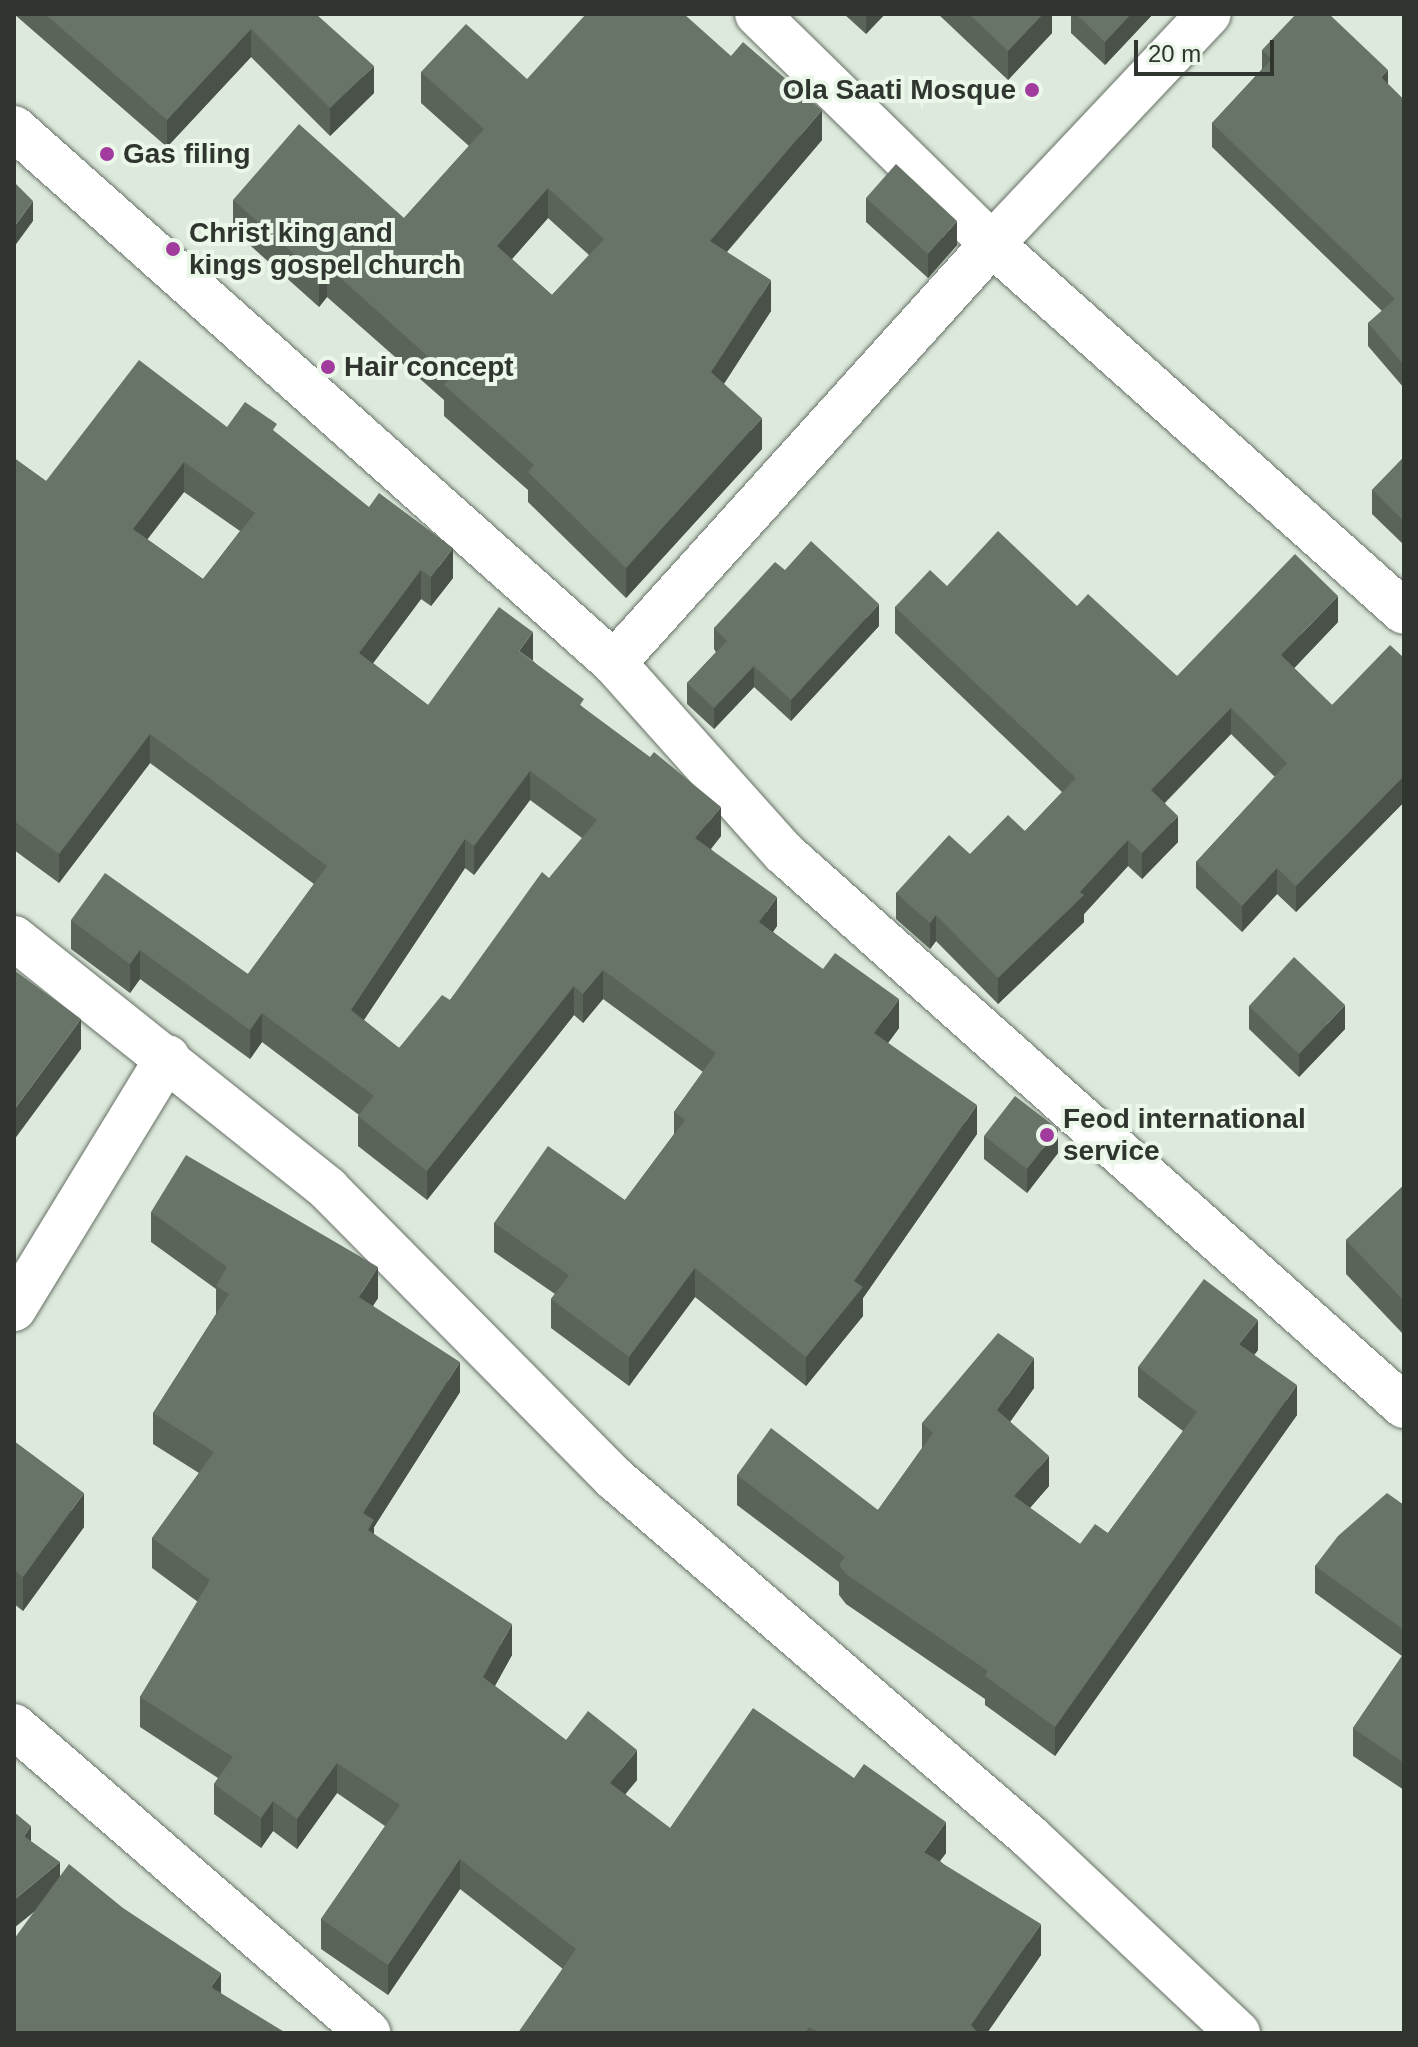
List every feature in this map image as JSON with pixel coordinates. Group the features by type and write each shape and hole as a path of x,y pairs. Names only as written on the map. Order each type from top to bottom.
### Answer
{"street":[{"path":"757,14 992,244 1404,612"},
{"path":"614,663 992,244 1209,14"},
{"path":"14,128 614,663 784,853 1404,1406"},
{"path":"14,938 168,1057 328,1189 614,1478 1030,1837 1238,2033"},
{"path":"14,1309 168,1057"},
{"path":"14,1726 368,2033"}],"building":[{"path":"45,14 316,14 374,66 330,108 251,29 167,120"},
{"path":"586,14 684,14 731,56 743,42 822,110 710,241 771,280 711,372 762,418 626,568 528,472 534,465 444,385 451,377 327,266 319,276 233,200 299,124 404,218 484,129 421,72 466,24 527,79","holes":["548,188 604,239 552,295 497,246"]},
{"path":"969,14 1043,14 1008,51"},
{"path":"1076,14 1131,14 1105,42"},
{"path":"1296,14 1329,14 1388,70 1381,77 1404,100 1404,365 1368,323 1395,299 1212,123 1272,59 1262,50"},
{"path":"896,164 957,221 928,254 866,198"},
{"path":"14,182 33,201 14,227"},
{"path":"139,360 227,427 245,402 277,424 273,430 369,507 379,493 453,548 431,577 421,570 359,653 428,705 499,607 533,632 519,651 584,699 580,705 650,757 654,752 721,807 695,838 777,897 759,922 823,969 835,953 899,999 874,1033 977,1105 854,1281 863,1287 806,1357 695,1268 629,1357 551,1299 569,1275 494,1223 548,1146 625,1200 685,1120 674,1112 716,1053 603,970 583,994 574,986 427,1171 358,1116 374,1096 262,1013 250,1030 140,950 130,964 71,920 105,873 248,974 327,866 150,734 59,854 14,821 14,458 46,481","holes":["184,462 255,513 203,579 133,529","530,771 597,820 549,878 542,872 450,1000 442,995 399,1048 351,1010 465,839 474,846"]},
{"path":"1404,457 1404,518 1403,520 1372,490"},
{"path":"998,531 1077,606 1088,594 1177,676 1295,554 1338,596 1281,655 1332,705 1390,645 1404,658 1404,776 1296,886 1277,868 1242,906 1196,862 1287,763 1231,708 1151,790 1178,816 1142,853 1128,840 1080,892 1084,895 998,978 936,915 930,923 896,893 949,835 970,854 1008,815 1025,831 1076,778 895,607 930,570 947,586"},
{"path":"811,541 879,604 791,700 754,666 714,708 687,683 727,641 714,628 775,562 785,570"},
{"path":"1294,957 1345,1005 1299,1054 1249,1006"},
{"path":"14,970 81,1019 14,1110"},
{"path":"1015,1096 1058,1129 1027,1169 984,1136"},
{"path":"186,1155 378,1267 359,1297 460,1362 363,1513 374,1520 368,1530 512,1624 483,1677 566,1740 588,1711 637,1750 610,1783 670,1828 753,1708 854,1778 864,1764 946,1822 924,1852 1041,1924 971,2025 978,2033 820,2033 809,2027 805,2033 518,2033 576,1949 460,1859 388,1965 321,1919 400,1805 337,1763 297,1819 273,1801 261,1818 214,1784 233,1757 140,1697 210,1580 152,1538 214,1452 153,1413 229,1294 216,1286 227,1267 151,1212"},
{"path":"1404,1185 1404,1301 1346,1240"},
{"path":"1204,1279 1258,1320 1239,1344 1297,1385 1055,1727 985,1676 988,1671 846,1574 839,1565 845,1557 737,1475 771,1428 878,1510 933,1433 922,1423 998,1333 1034,1358 997,1410 1049,1456 1014,1496 1080,1544 1095,1524 1108,1533 1197,1412 1138,1367"},
{"path":"14,1441 84,1493 23,1577 14,1570"},
{"path":"1387,1493 1404,1505 1404,1630 1315,1566 1338,1536"},
{"path":"1404,1653 1404,1763 1353,1728"},
{"path":"14,1812 31,1826 24,1836 60,1862 14,1900"},
{"path":"69,1864 123,1908 221,1973 211,1987 286,2033 14,2033 14,1939"}],"place":[{"name":"Ola Saati Mosque","path":"1032,90"},
{"name":"Gas filing","path":"107,154"},
{"name":"Christ king and kings gospel church","path":"173,249"},
{"name":"Hair concept","path":"328,367"},
{"name":"Feod international service","path":"1047,1135"}]}
